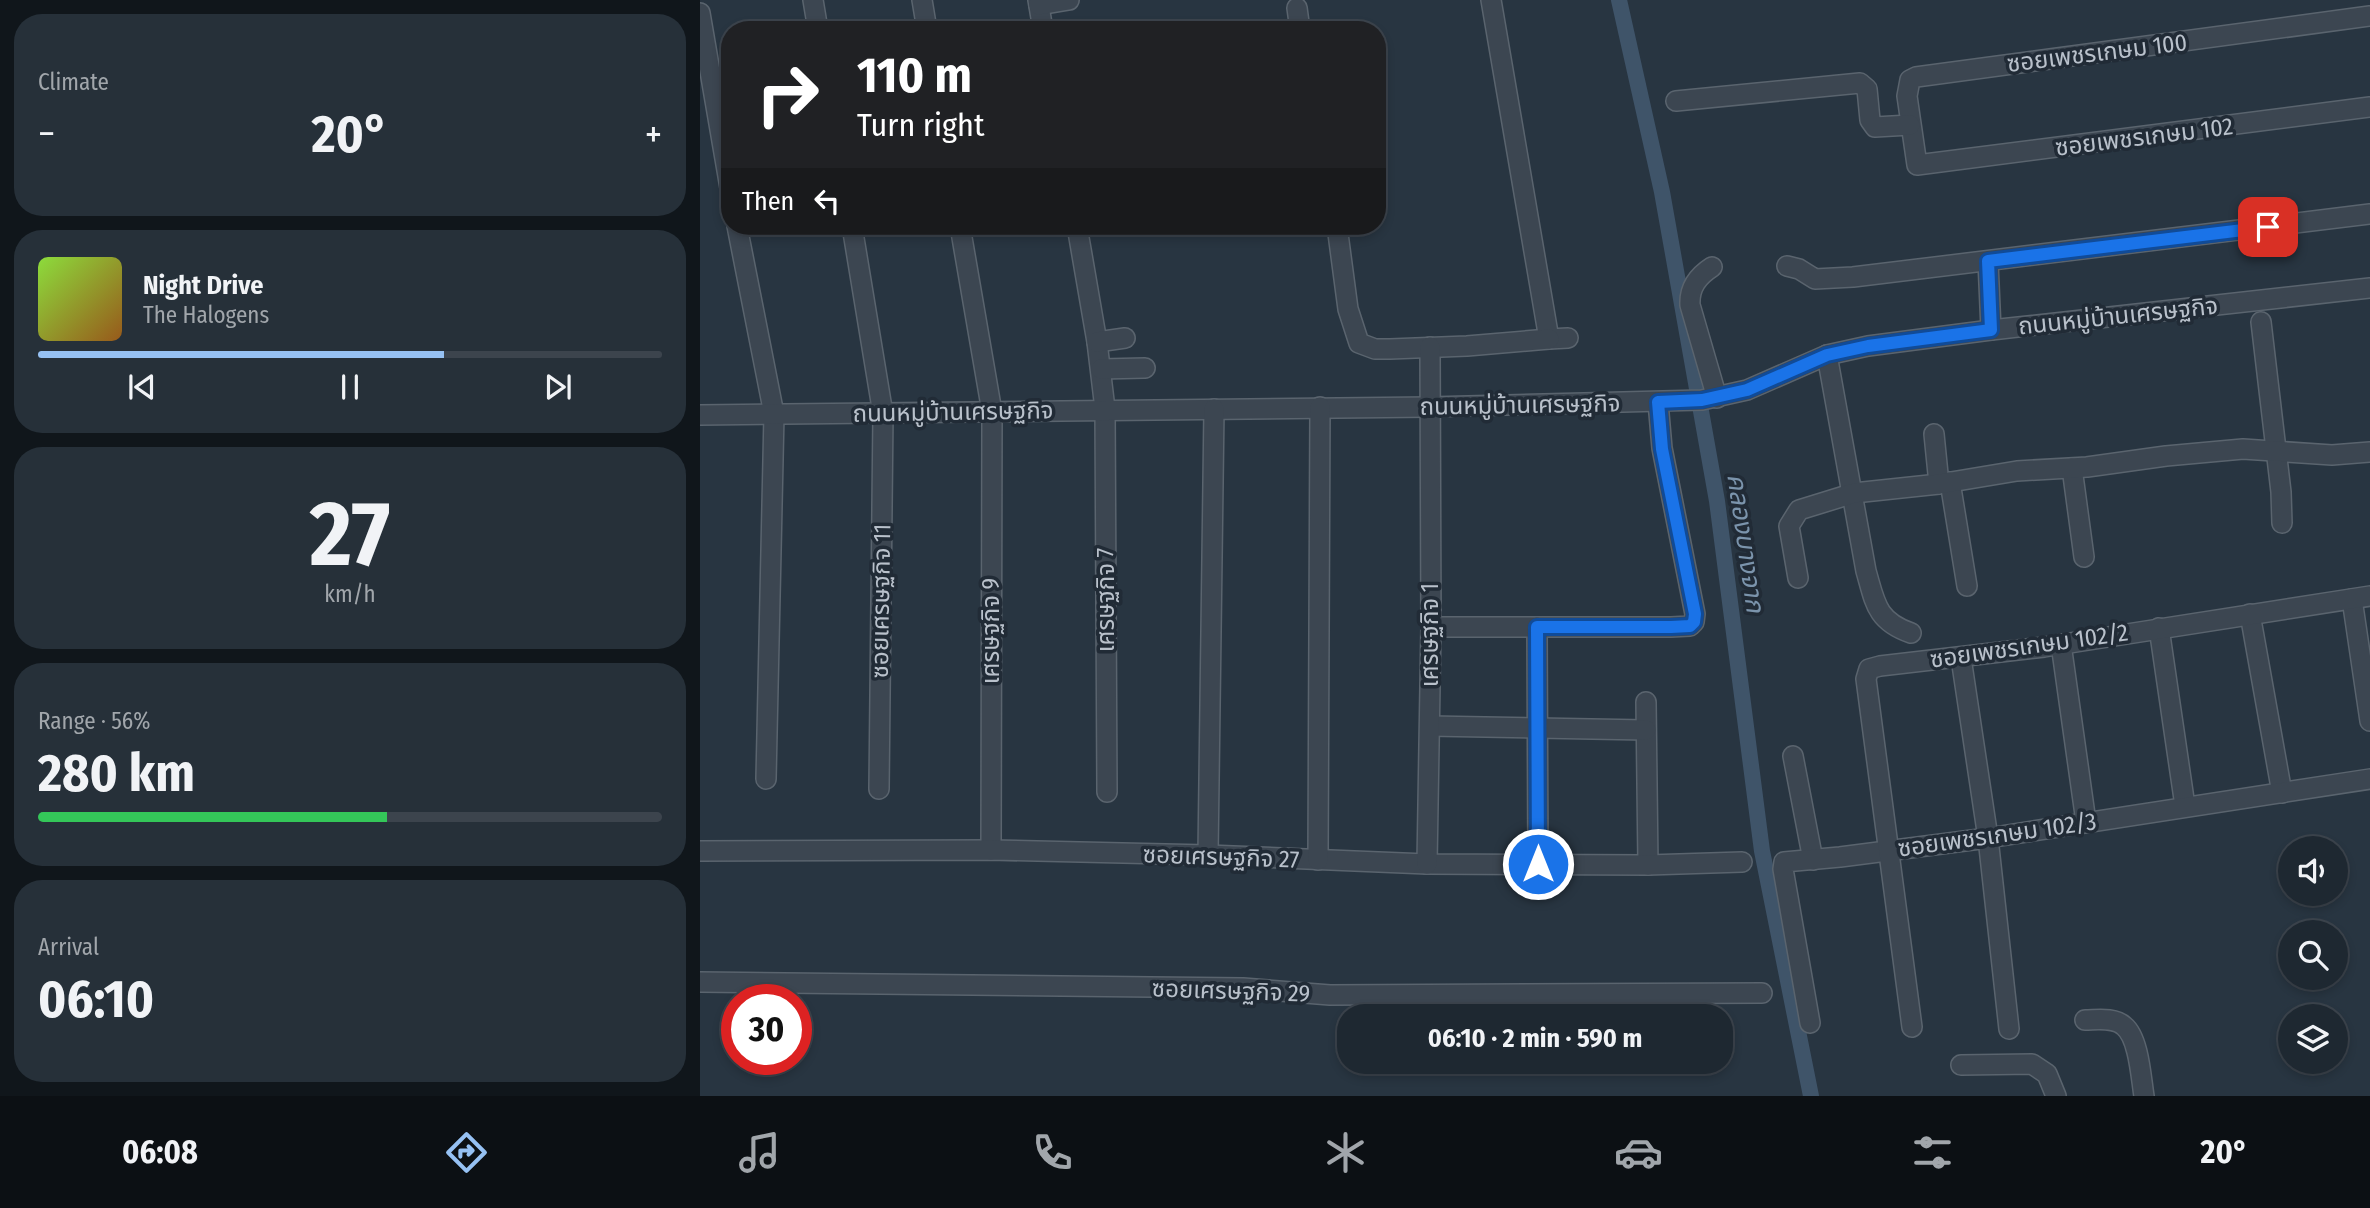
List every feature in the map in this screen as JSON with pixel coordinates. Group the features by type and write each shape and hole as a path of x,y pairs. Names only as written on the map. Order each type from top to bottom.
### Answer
{"street":[{"path":"813,0 816,21"},
{"path":"922,0 926,21"},
{"path":"1041,21 1038,3 1069,0"},
{"path":"1337,235 1348,309 1359,343 1375,349 1558,339 1491,0"},
{"path":"1297,8 1299,21"},
{"path":"700,13 721,136"},
{"name":"ซอยเพชรเกษม 100","path":"1917,165 1910,125 1908,86 1909,80 1916,77 2370,16"},
{"path":"1676,101 1860,83 1867,89 1870,120 1875,127 1910,125"},
{"name":"ซอยเพชรเกษม 102","path":"1917,165 2370,107"},
{"path":"1787,266 1799,269 1815,279 1824,280 2370,214"},
{"path":"739,235 774,414 766,779"},
{"name":"ซอยเศรษฐกิจ 11","path":"853,235 883,414 879,789"},
{"name":"เศรษฐกิจ 9","path":"962,235 992,412 991,850"},
{"name":"เศรษฐกิจ 7","path":"1079,235 1097,342 1105,409 1107,792"},
{"path":"1988,261 1991,330"},
{"path":"1709,399 1689,297 1696,278 1713,267"},
{"name":"ถนนหมู่บ้านเศรษฐกิจ","path":"700,415 1429,407 1709,399 1747,390 1827,355 1868,346 2370,288"},
{"path":"2261,322 2282,523"},
{"path":"1097,342 1125,338"},
{"name":"เศรษฐกิจ 1","path":"1427,864 1431,627 1430,347"},
{"path":"1827,355 1866,571 1875,603 1894,627 1911,633"},
{"path":"1101,369 1145,368"},
{"path":"1431,627 1690,626 1694,622 1695,614 1662,449 1666,402"},
{"path":"1318,860 1320,407"},
{"path":"1208,855 1214,409"},
{"path":"1934,434 1967,586"},
{"path":"1798,578 1789,526 1799,510 1854,493 1945,483 2017,471 2072,468 2230,450 2332,455 2370,452"},
{"path":"2072,468 2084,558"},
{"path":"2361,597 2370,721"},
{"name":"ซอยเพชรเกษม 102/2","path":"1887,851 1866,679 1869,669 1891,664 1961,658 2061,644 2361,597"},
{"path":"2250,614 2282,793"},
{"path":"1537,627 1538,864"},
{"path":"2160,628 2185,806"},
{"path":"2061,644 2086,822"},
{"path":"1961,658 1988,838 2009,1029"},
{"path":"1646,702 1648,865"},
{"path":"1430,726 1646,730"},
{"path":"1793,757 1813,860"},
{"name":"ซอยเพชรเกษม 102/3","path":"1810,1023 1783,869 1784,862 1988,838 2370,779"},
{"name":"ซอยเศรษฐกิจ 27","path":"700,850 991,850 1427,864 1648,865 1742,862"},
{"path":"1887,851 1912,1027"},
{"name":"ซอยเศรษฐกิจ 29","path":"700,982 1243,988 1330,995 1762,993"},
{"path":"2085,1020 2117,1022 2131,1035 2144,1096"},
{"path":"1961,1065 2032,1064 2048,1074 2056,1096"}],"waterway":[{"name":"คลองบางจาก","path":"1619,0 1662,192 1717,501 1762,851 1811,1096"}],"route":[{"path":"1538,864 1537,627 1671,627 1690,626 1694,622 1695,614 1662,449 1658,402 1717,398 1747,390 1827,355 1868,346 1991,330 1988,261 2268,227"}]}
